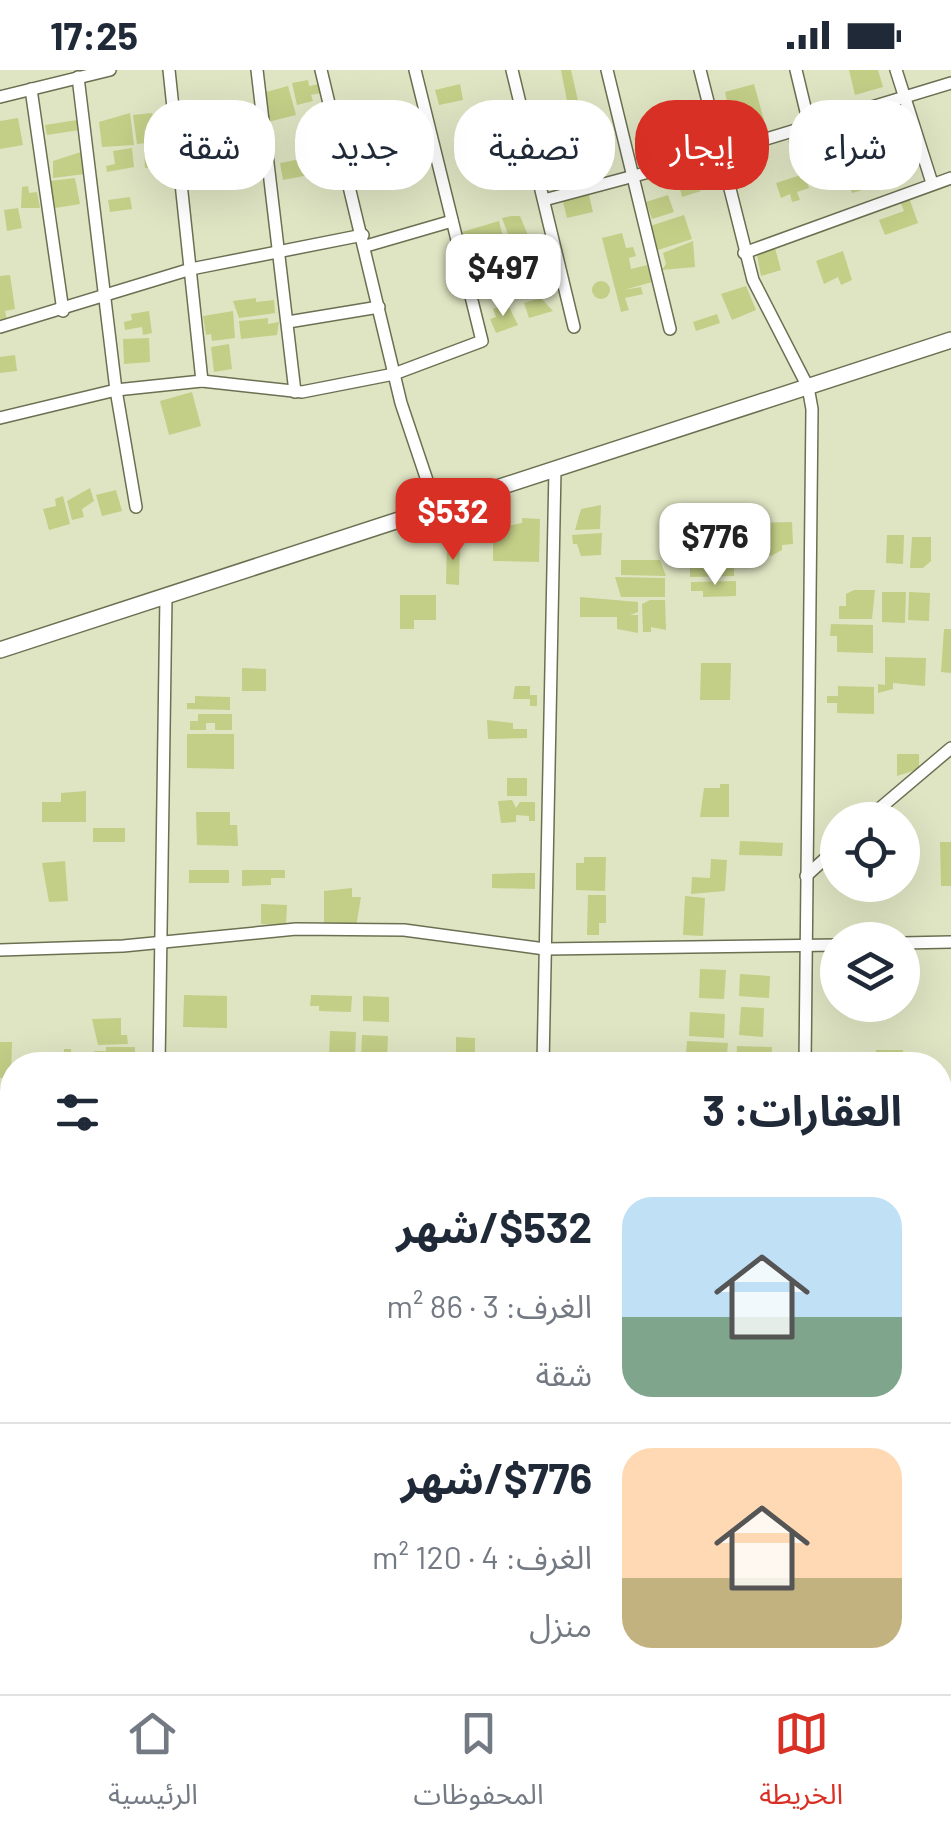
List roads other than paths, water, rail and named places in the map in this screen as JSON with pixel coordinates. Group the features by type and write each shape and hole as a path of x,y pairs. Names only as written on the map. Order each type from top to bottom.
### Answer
{"street":[{"path":"169,70 202,380"},
{"path":"257,70 295,392"},
{"path":"321,70 394,374 436,508"},
{"path":"0,418 116,390 202,380 295,392 394,374 482,340 415,70"},
{"path":"512,70 574,327"},
{"path":"607,70 670,329"},
{"path":"700,70 707,100"},
{"path":"796,70 803,100"},
{"path":"896,70 932,183"},
{"path":"0,98 102,71"},
{"path":"78,78 116,390 136,507"},
{"path":"893,100 951,83"},
{"path":"31,90 63,312"},
{"path":"544,200 633,178"},
{"path":"744,253 951,178"},
{"path":"729,190 744,253 761,300 808,387 813,428 805,1052"},
{"path":"0,327 63,312 191,270 364,241 452,221"},
{"path":"288,322 379,307"},
{"path":"0,650 951,340"},
{"path":"543,1052 555,469"},
{"path":"159,1052 166,596"},
{"path":"887,802 951,748"},
{"path":"806,876 820,863"},
{"path":"0,950 296,930 404,930 545,950 820,946"},
{"path":"920,943 951,942"}]}
